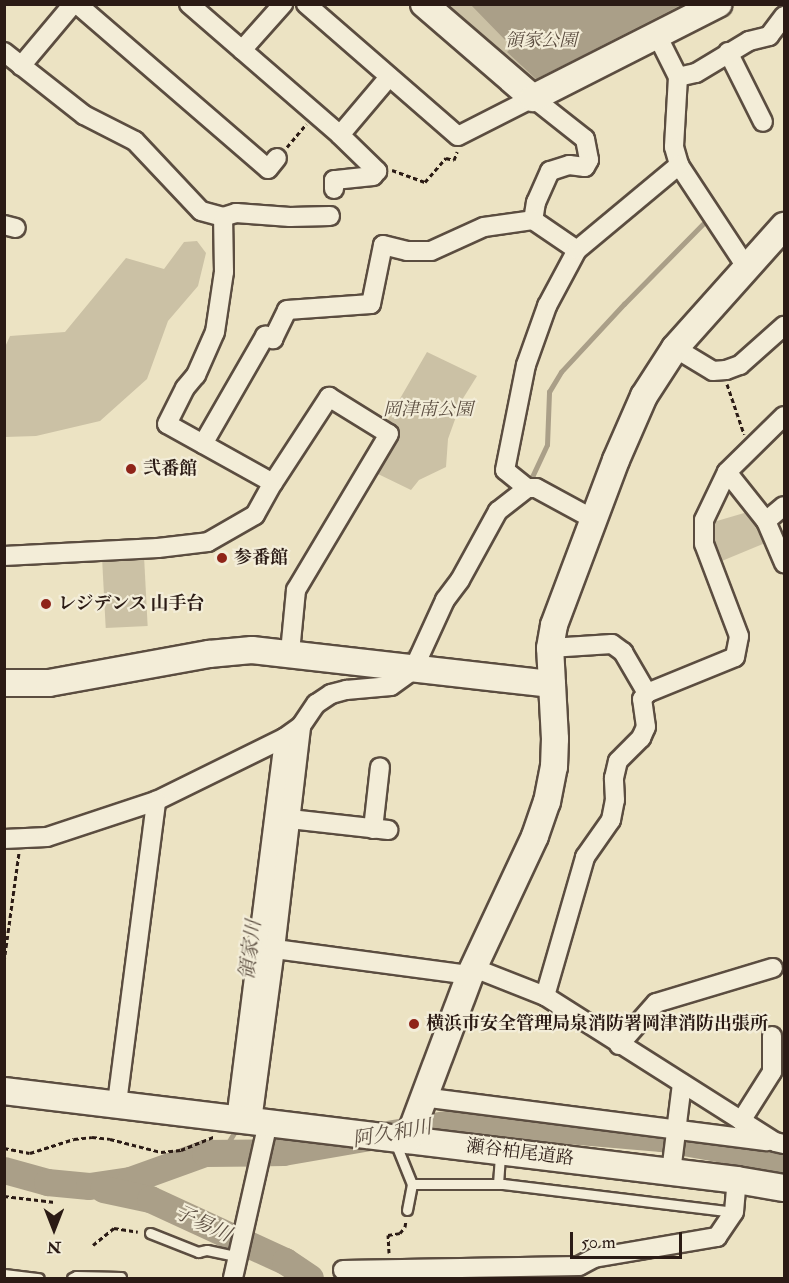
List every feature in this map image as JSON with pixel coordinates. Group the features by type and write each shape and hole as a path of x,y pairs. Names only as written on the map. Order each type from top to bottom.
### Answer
{"street":[{"path":"21,66 75,4 268,169 277,158"},
{"path":"189,4 340,135 377,171 373,176 334,180 334,189"},
{"path":"242,50 283,4"},
{"path":"306,4 458,136 718,4"},
{"path":"424,4 533,98 585,139 589,160 585,167 568,165 550,171 536,202 533,220"},
{"path":"678,77 696,73 749,41 769,36 784,16"},
{"path":"657,35 678,77 674,147 679,165 741,259 750,268"},
{"path":"4,52 84,115 135,141 201,211 223,217 236,213 290,217 330,216"},
{"path":"728,52 763,122"},
{"path":"340,135 389,77"},
{"path":"527,488 505,470 524,376 547,306 577,250 679,165"},
{"path":"223,217 224,272 215,332 196,375 185,388 167,424 273,483"},
{"path":"203,444 265,336 273,339 287,310 371,304 383,245 407,251 431,251 484,227 533,220 577,250"},
{"path":"400,1139 422,1096 472,971 535,836 547,802 554,766 555,739 550,648 554,625 616,460 645,396 675,348 750,268 784,226"},
{"path":"675,348 725,376 784,326"},
{"path":"4,556 158,548 208,542 255,514 329,397 389,434 296,590 290,652"},
{"path":"545,996 585,857 611,820 615,800 614,778 618,760 641,738 646,727 642,699 646,693 735,657 739,636 704,544 704,520 727,472 750,441 784,416"},
{"path":"727,472 766,521 784,563"},
{"path":"13,839 47,837 156,801 284,738 301,726 316,704 331,694 346,690 391,686 413,670 445,600 460,580 498,510 527,488 536,488 595,520"},
{"path":"766,521 784,506"},
{"path":"550,648 612,644 623,652 646,693"},
{"path":"4,683 49,683 209,654 252,650 290,652 413,670 552,684"},
{"path":"250,1124 275,949 301,726"},
{"path":"233,1278 257,1170 250,1124 284,738"},
{"path":"290,819 380,830 380,767"},
{"path":"117,1103 156,801"},
{"path":"275,949 472,971 545,996 619,1045 780,1143"},
{"path":"619,1045 656,1003 773,968"},
{"path":"741,1121 772,1072 772,1036"},
{"path":"672,1162 682,1084"},
{"name":"瀬谷柏尾道路","path":"4,1091 117,1103 250,1124 500,1151 672,1162 737,1180 784,1188"},
{"path":"422,1096 780,1143"},
{"path":"343,1270 581,1272 594,1258 717,1237 734,1212 737,1180"}],"lane":[{"path":"400,1139 412,1184 407,1210"},
{"path":"498,1184 500,1151"},
{"path":"412,1184 498,1184 734,1212"},
{"path":"150,1233 198,1251 240,1249"},
{"path":"4,1274 39,1278"},
{"path":"72,1278 121,1277"}],"path":[{"path":"277,158 315,114"},
{"path":"400,174 425,182 446,158 454,160 459,145 458,136"},
{"path":"725,376 741,431 750,441"},
{"path":"4,962 13,839"},
{"path":"4,1148 30,1153 74,1139 92,1137 110,1139 161,1152 181,1150 202,1144 250,1124"},
{"path":"4,1196 55,1202"},
{"path":"388,1245 388,1235 400,1233 405,1227 407,1210"},
{"path":"93,1245 114,1228 150,1233"}],"green space":[{"name":"領家公園","path":"441,5 695,5 541,83 531,82"},
{"path":"197,241 206,253 198,286 168,321 147,379 100,421 36,436 5,437 5,347 10,336 65,332 126,258 164,269 184,242"},
{"name":"岡津南公園","path":"427,352 477,376 462,400 448,439 446,467 419,480 411,490 376,473 400,430 387,421"},
{"path":"751,511 770,541 717,563 707,544 710,523"},
{"path":"144,556 148,626 106,628 102,558"}],"shaded area":[{"name":"領家公園","path":"471,5 681,5 536,79 507,52 512,47"}],"waterway":[{"path":"525,480 532,477 547,445 549,392 561,372 703,224"},
{"path":"407,655 416,645"},
{"name":"阿久和川","path":"4,1170 47,1182 89,1186 130,1180 205,1153 283,1152 462,1121 661,1138 784,1160"},
{"name":"領家川","path":"222,1153 237,1128"},
{"name":"子易川","path":"103,1189 150,1199 285,1261 310,1278"}],"place":[{"name":"弐番館","path":"131,469"},
{"name":"参番館","path":"222,558"},
{"name":"レジデンス 山手台","path":"46,604"},
{"name":"横浜市安全管理局泉消防署岡津消防出張所","path":"414,1024"}]}
